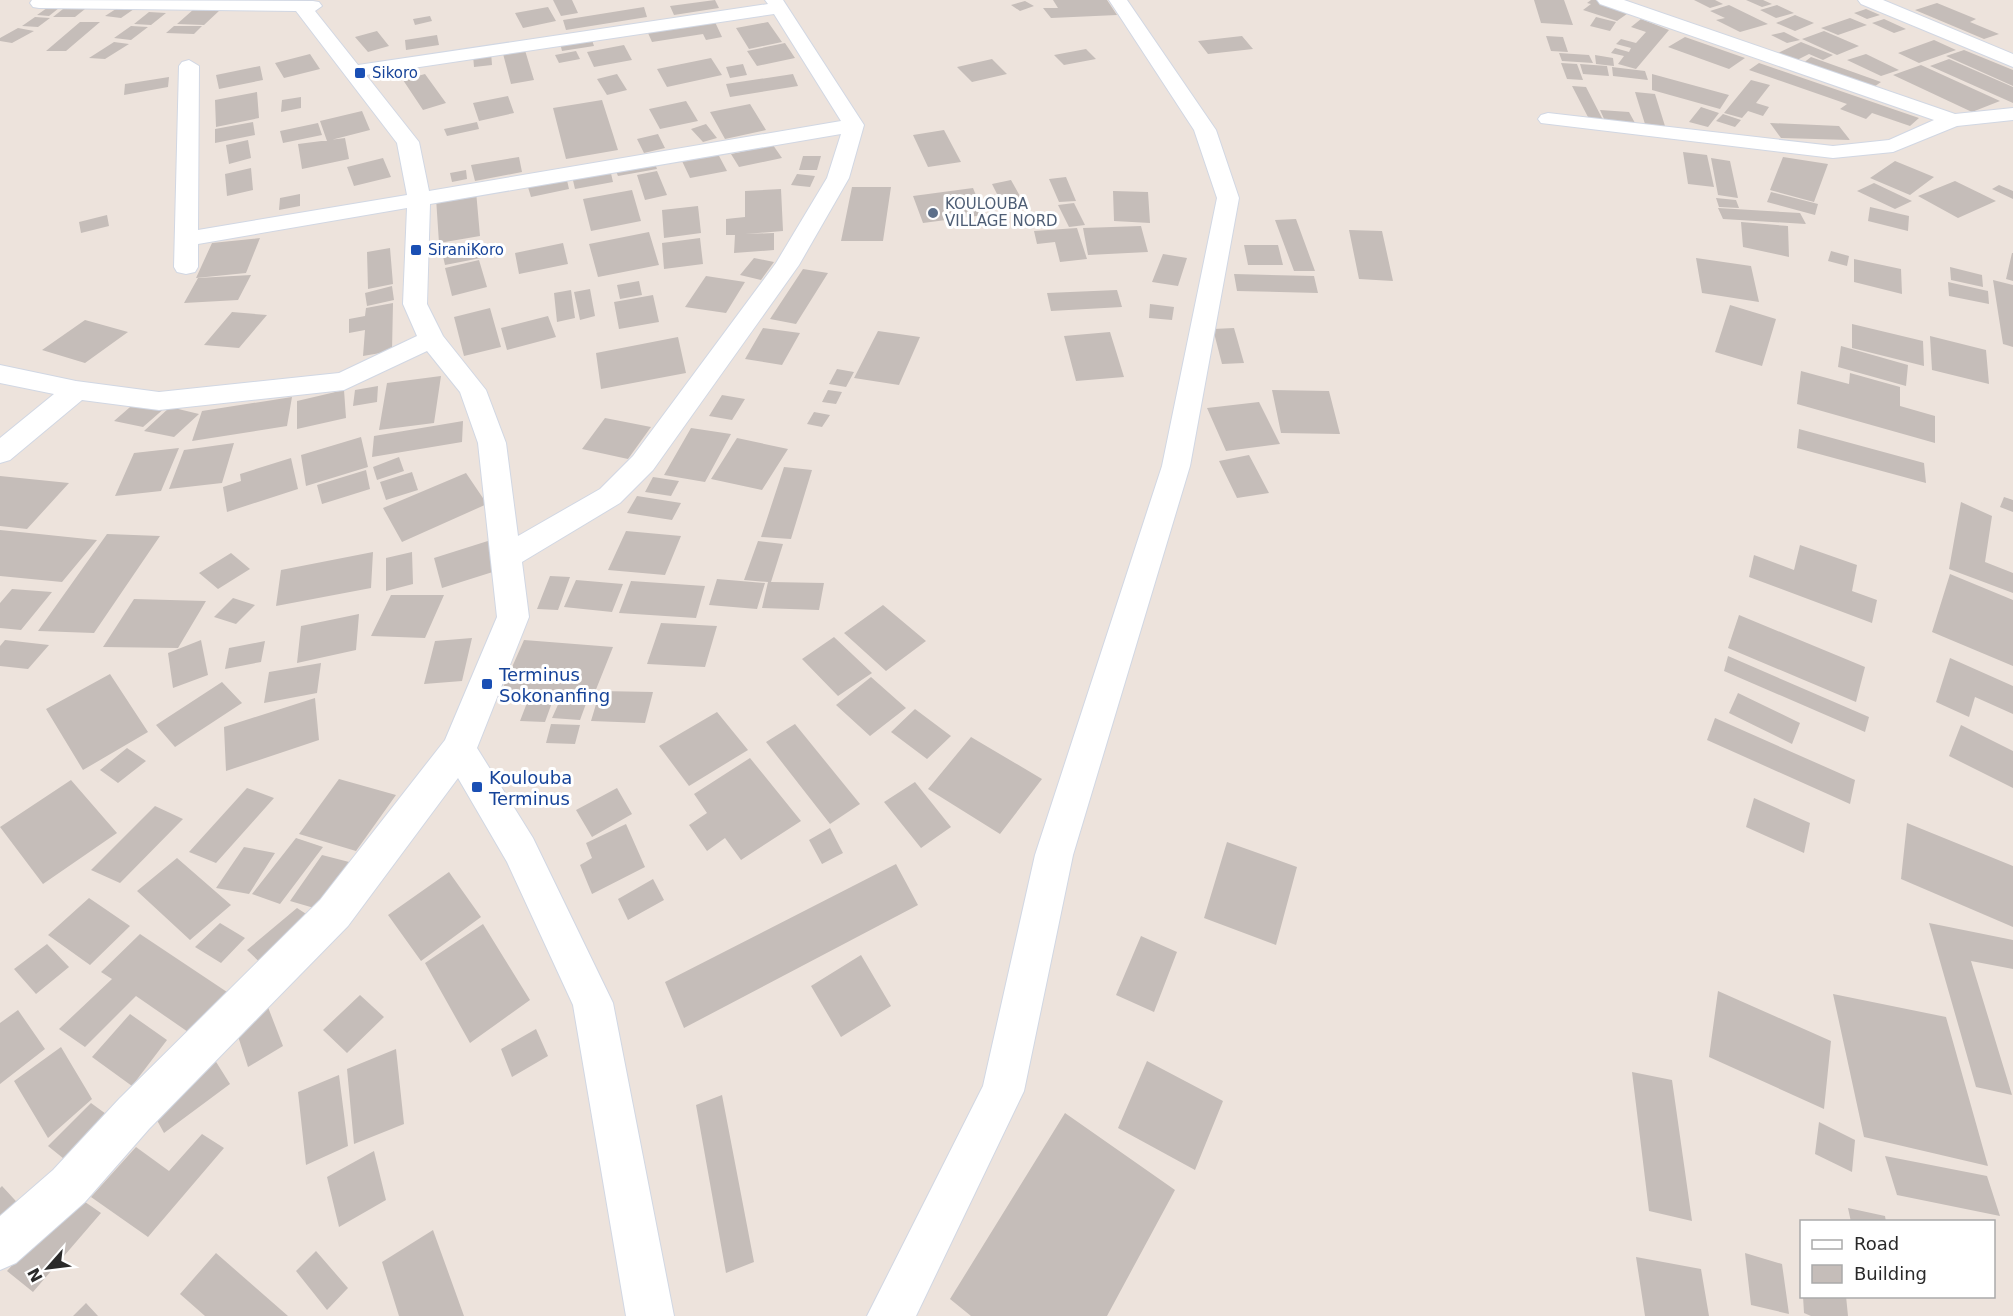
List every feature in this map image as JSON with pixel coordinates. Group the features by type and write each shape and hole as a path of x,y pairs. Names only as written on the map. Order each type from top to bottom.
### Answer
{"street":[{"path":"891,1316 1003,1091 1054,855 1176,466 1228,198 1205,130 1118,0"},
{"path":"1606,0 1953,120"},
{"path":"1867,0 2013,61"},
{"path":"0,1247 69,1186 134,1114 334,913 459,750 513,617 492,443 473,390 431,339 415,304 419,198 408,142 304,4 39,3"},
{"path":"354,71 777,4 854,125 838,178 787,265 644,463 610,496 506,557"},
{"path":"186,267 189,66"},
{"path":"1548,119 1833,152 1893,146 1953,120 2013,114"},
{"path":"187,239 854,125"},
{"path":"0,374 76,390 159,401 344,381 431,339"},
{"path":"0,453 76,390"},
{"path":"459,750 520,850 593,1003 650,1316"}],"building":[{"path":"553,0 572,0 578,13 561,16"},
{"path":"715,0 719,8 674,15 670,6"},
{"path":"1053,0 1107,0 1117,15 1051,18 1043,8 1058,8"},
{"path":"1534,0 1564,0 1573,25 1541,23"},
{"path":"1591,0 1631,11 1617,21 1583,10 1591,4 1587,3"},
{"path":"1694,0 1715,0 1723,4 1710,8"},
{"path":"1746,0 1763,0 1772,4 1762,7"},
{"path":"1025,1 1034,6 1020,11 1011,5"},
{"path":"1937,3 1976,19 1970,22 1999,34 1984,39 1915,10"},
{"path":"1729,5 1768,24 1740,32 1716,20 1725,18 1710,11"},
{"path":"1777,5 1794,13 1776,18 1760,10"},
{"path":"119,7 134,9 121,18 105,16"},
{"path":"548,7 556,21 523,28 515,13"},
{"path":"644,7 647,17 566,30 563,20"},
{"path":"47,8 59,8 49,16 37,15"},
{"path":"63,9 85,9 75,17 53,17"},
{"path":"194,9 220,10 204,25 177,24"},
{"path":"1866,9 1880,15 1867,19 1854,13"},
{"path":"149,12 166,13 151,25 134,24"},
{"path":"1795,15 1814,23 1795,31 1776,23"},
{"path":"430,16 432,21 415,25 413,19"},
{"path":"35,17 50,18 38,27 22,26"},
{"path":"1596,17 1616,22 1610,31 1590,26"},
{"path":"1850,18 1867,25 1838,35 1821,28"},
{"path":"1641,19 1669,30 1636,69 1618,64 1624,56 1611,53 1615,48 1629,52 1631,48 1616,44 1621,39 1636,43 1646,32 1631,27"},
{"path":"1884,19 1906,29 1894,33 1872,23"},
{"path":"80,22 100,22 66,51 46,51"},
{"path":"715,22 722,37 706,40 703,34 652,42 648,33"},
{"path":"768,22 782,42 749,49 736,28"},
{"path":"131,26 148,27 131,40 114,38"},
{"path":"174,26 202,26 194,34 166,33"},
{"path":"18,28 34,31 12,43 0,41 0,38"},
{"path":"377,31 389,46 368,52 355,37"},
{"path":"1824,31 1859,46 1837,55 1802,39"},
{"path":"1784,32 1800,40 1787,43 1771,35"},
{"path":"437,35 439,45 406,50 405,40"},
{"path":"1242,36 1253,49 1208,54 1198,41"},
{"path":"1546,36 1563,37 1568,52 1551,51"},
{"path":"591,37 594,46 562,51 560,43"},
{"path":"1685,37 1745,58 1729,69 1668,47"},
{"path":"1934,40 1956,50 1919,63 1898,53"},
{"path":"114,42 129,44 105,59 89,58"},
{"path":"1801,42 1833,55 1823,60 1809,54 1793,62 1774,55"},
{"path":"785,43 795,58 757,66 747,51"},
{"path":"624,45 632,60 594,67 587,52"},
{"path":"524,47 534,80 511,84 502,50"},
{"path":"1086,49 1096,59 1064,65 1054,55"},
{"path":"1964,50 2013,70 2013,86 1946,56"},
{"path":"576,51 580,59 559,63 555,55"},
{"path":"491,52 492,65 474,67 473,55"},
{"path":"1559,53 1589,55 1593,63 1562,61"},
{"path":"310,54 320,69 284,78 275,63"},
{"path":"1866,54 1899,70 1881,76 1847,60"},
{"path":"1595,55 1613,58 1614,66 1596,64"},
{"path":"1811,57 1881,82 1871,89 1802,64"},
{"path":"711,58 722,75 667,87 657,69"},
{"path":"992,59 1007,74 972,82 957,67"},
{"path":"1949,59 2013,87 2013,103 1930,66"},
{"path":"1561,63 1577,64 1583,80 1567,79"},
{"path":"1759,63 1919,118 1910,126 1872,113 1866,119 1840,109 1847,104 1749,70"},
{"path":"743,64 747,75 730,78 726,67"},
{"path":"1580,64 1607,66 1609,76 1583,74"},
{"path":"1921,65 2000,101 1972,112 1893,75"},
{"path":"260,66 263,80 219,89 216,75"},
{"path":"1612,67 1645,71 1648,80 1613,76"},
{"path":"425,74 446,103 423,110 403,80"},
{"path":"617,74 627,90 607,95 597,79"},
{"path":"793,74 798,86 730,97 726,84"},
{"path":"1652,74 1729,95 1720,109 1652,90"},
{"path":"169,77 168,87 124,95 125,84"},
{"path":"1751,80 1770,85 1756,103 1769,107 1763,116 1748,111 1742,118 1724,113"},
{"path":"1572,86 1586,87 1603,120 1589,119"},
{"path":"257,92 259,118 216,127 215,100"},
{"path":"1635,92 1655,94 1665,126 1645,124"},
{"path":"508,96 514,113 479,121 473,103"},
{"path":"301,97 301,108 281,112 282,100"},
{"path":"602,100 618,150 566,159 553,108"},
{"path":"686,101 698,121 660,129 649,109"},
{"path":"750,104 766,130 725,139 710,112"},
{"path":"1701,107 1719,113 1708,127 1689,122"},
{"path":"1600,110 1629,112 1635,123 1605,121"},
{"path":"362,111 370,130 327,141 320,121"},
{"path":"1723,114 1741,120 1735,127 1716,121"},
{"path":"253,122 255,135 215,143 215,129"},
{"path":"477,122 479,129 447,136 444,129"},
{"path":"318,123 322,135 283,143 280,131"},
{"path":"1770,123 1839,126 1850,140 1781,138"},
{"path":"706,124 717,138 703,142 691,129"},
{"path":"944,130 961,162 928,167 913,135"},
{"path":"658,134 665,148 644,153 637,139"},
{"path":"345,138 349,159 302,169 298,144"},
{"path":"248,140 251,158 229,164 226,145"},
{"path":"773,145 782,158 739,167 731,154"},
{"path":"1683,152 1707,155 1714,187 1688,184"},
{"path":"718,154 727,171 690,178 682,161"},
{"path":"803,156 821,156 817,170 799,170"},
{"path":"519,157 522,172 475,181 471,165"},
{"path":"1783,157 1828,164 1814,202 1770,190"},
{"path":"383,158 391,177 354,186 347,167"},
{"path":"1711,158 1730,161 1738,198 1718,195"},
{"path":"654,161 657,169 618,176 615,169"},
{"path":"1895,161 1934,177 1910,195 1870,178"},
{"path":"251,168 253,190 227,196 225,174"},
{"path":"610,169 613,182 575,189 572,176"},
{"path":"466,170 467,179 452,182 450,173"},
{"path":"657,171 667,195 645,200 637,175"},
{"path":"797,174 815,176 810,187 791,185"},
{"path":"566,176 569,189 531,197 527,184"},
{"path":"1066,177 1076,201 1059,202 1049,179"},
{"path":"1011,180 1026,207 1005,210 992,184"},
{"path":"1955,181 1996,201 1958,218 1918,196"},
{"path":"1874,183 1912,201 1895,209 1857,191"},
{"path":"1999,185 2013,191 2013,199 1992,189"},
{"path":"852,187 891,187 883,241 841,241"},
{"path":"973,188 984,215 923,223 913,196"},
{"path":"781,189 783,231 745,234 774,233 774,250 734,253 735,235 726,235 726,219 745,217 745,191"},
{"path":"632,190 641,221 591,231 583,199"},
{"path":"476,191 480,236 439,243 436,198"},
{"path":"1113,191 1148,192 1150,223 1114,221"},
{"path":"1771,192 1818,204 1815,215 1767,202"},
{"path":"300,194 300,206 279,210 280,198"},
{"path":"1716,198 1736,200 1739,208 1719,207"},
{"path":"1074,203 1085,225 1069,227 1058,205"},
{"path":"698,206 701,233 664,238 662,210"},
{"path":"1870,207 1909,216 1908,231 1868,221"},
{"path":"1718,208 1800,213 1806,224 1723,219"},
{"path":"107,215 109,226 81,233 79,222"},
{"path":"1296,219 1315,271 1294,271 1275,220"},
{"path":"1741,222 1788,226 1789,257 1743,247"},
{"path":"1141,226 1148,252 1088,255 1083,228"},
{"path":"1077,228 1087,259 1060,262 1055,242 1037,244 1034,231"},
{"path":"1349,230 1382,231 1393,281 1359,279"},
{"path":"649,232 659,265 598,277 589,244"},
{"path":"260,238 246,273 196,278 212,243"},
{"path":"700,238 703,264 664,269 662,243"},
{"path":"483,243 486,257 445,265 442,252"},
{"path":"563,243 568,264 519,274 515,253"},
{"path":"1244,245 1278,245 1283,265 1248,265"},
{"path":"390,248 393,284 368,289 367,252"},
{"path":"1831,251 1849,256 1847,266 1828,261"},
{"path":"2013,253 2013,281 2006,279"},
{"path":"1163,254 1187,258 1178,286 1152,282"},
{"path":"754,258 774,262 761,280 740,275"},
{"path":"1696,258 1751,266 1759,302 1702,293"},
{"path":"1854,259 1901,269 1902,294 1854,282"},
{"path":"479,260 487,287 452,296 445,268"},
{"path":"1950,267 1982,275 1983,287 1951,280"},
{"path":"803,269 828,273 796,324 770,319"},
{"path":"1234,274 1314,276 1318,293 1237,291"},
{"path":"251,275 238,300 184,303 198,278"},
{"path":"706,276 745,282 726,313 685,307"},
{"path":"1993,280 2013,285 2013,347 2003,344"},
{"path":"639,281 642,295 620,299 617,285"},
{"path":"1948,282 1988,291 1989,304 1949,296"},
{"path":"392,286 394,300 367,306 365,293"},
{"path":"590,289 595,316 580,320 574,292"},
{"path":"571,290 575,318 557,322 554,293"},
{"path":"1117,290 1122,307 1051,311 1047,293"},
{"path":"653,295 659,322 619,329 614,302"},
{"path":"393,303 392,351 363,356 365,330 349,333 349,319 365,316 366,308"},
{"path":"1150,304 1174,307 1172,320 1149,318"},
{"path":"1730,305 1776,319 1762,366 1715,352"},
{"path":"490,308 501,347 464,356 454,317"},
{"path":"232,312 267,315 239,348 204,345"},
{"path":"548,316 556,337 507,350 501,328"},
{"path":"85,320 128,332 85,363 42,350"},
{"path":"1852,324 1923,341 1924,366 1852,348"},
{"path":"763,328 800,333 782,365 745,359"},
{"path":"1234,328 1244,363 1222,364 1213,329"},
{"path":"878,331 920,337 899,385 854,378"},
{"path":"1110,332 1124,377 1076,381 1064,336"},
{"path":"1930,336 1986,350 1989,384 1932,370"},
{"path":"678,337 686,373 601,389 596,353"},
{"path":"1841,346 1908,365 1906,386 1838,367"},
{"path":"837,369 854,372 846,387 829,384"},
{"path":"1801,371 1849,384 1850,373 1900,387 1900,406 1935,416 1935,443 1797,404"},
{"path":"441,376 434,423 379,430 387,383"},
{"path":"378,386 377,402 353,406 355,390"},
{"path":"344,390 346,418 297,429 297,401"},
{"path":"828,390 842,392 836,404 822,402"},
{"path":"1272,390 1329,391 1340,434 1281,433"},
{"path":"722,395 745,399 732,420 709,416"},
{"path":"292,397 287,426 192,441 202,411"},
{"path":"137,401 166,407 143,427 114,421"},
{"path":"1259,402 1280,444 1226,451 1207,408"},
{"path":"170,407 199,414 174,437 144,431"},
{"path":"814,412 830,415 822,427 807,424"},
{"path":"605,418 651,427 628,459 582,449"},
{"path":"463,421 462,442 372,457 374,436"},
{"path":"691,428 731,434 705,482 664,475"},
{"path":"1799,429 1924,463 1926,483 1797,448"},
{"path":"361,437 368,467 306,486 301,455"},
{"path":"737,438 788,449 762,490 711,479"},
{"path":"234,443 222,483 169,489 184,450"},
{"path":"179,448 161,491 115,496 134,453"},
{"path":"1249,455 1269,493 1237,498 1219,461"},
{"path":"399,457 404,471 377,480 373,467"},
{"path":"291,458 298,489 227,512 223,487 241,481 240,474"},
{"path":"784,467 812,470 791,539 761,537"},
{"path":"366,470 370,489 322,504 317,485"},
{"path":"412,472 418,490 386,500 380,482"},
{"path":"466,473 487,504 402,542 383,508"},
{"path":"0,476 69,483 27,529 0,526"},
{"path":"653,477 679,481 671,496 645,492"},
{"path":"637,496 681,503 672,520 627,513"},
{"path":"2004,497 2013,500 2013,512 2000,507"},
{"path":"1961,502 1992,516 1985,562 2013,573 2013,593 1949,569"},
{"path":"0,530 97,540 62,582 0,576"},
{"path":"626,531 681,536 665,575 608,570"},
{"path":"107,534 160,536 94,633 38,631"},
{"path":"491,540 499,570 442,588 434,558"},
{"path":"758,541 783,544 771,582 824,583 819,610 762,608 768,582 744,580"},
{"path":"1800,545 1857,565 1852,591 1877,600 1872,623 1749,577 1754,555 1794,570"},
{"path":"373,552 371,588 276,606 281,570"},
{"path":"412,552 413,584 386,591 386,558"},
{"path":"231,553 250,569 218,589 199,573"},
{"path":"1950,574 2013,600 2013,666 1932,632"},
{"path":"550,576 570,577 558,610 537,609"},
{"path":"717,579 765,583 757,609 709,605"},
{"path":"576,580 623,584 612,612 564,607"},
{"path":"631,581 705,586 696,618 619,613"},
{"path":"12,589 52,592 21,630 0,628 0,603"},
{"path":"391,595 444,595 425,638 371,636"},
{"path":"233,598 255,605 236,624 214,617"},
{"path":"134,599 206,601 178,648 103,647"},
{"path":"883,605 926,641 886,671 844,633"},
{"path":"359,614 356,650 297,663 301,626"},
{"path":"1739,615 1865,667 1856,702 1728,648"},
{"path":"661,623 717,626 705,667 647,664"},
{"path":"834,637 872,673 838,696 802,659"},
{"path":"472,638 462,681 424,684 435,641"},
{"path":"5,640 49,645 28,669 0,666 0,646"},
{"path":"201,640 208,675 173,688 168,653"},
{"path":"524,640 613,647 593,697 502,690"},
{"path":"265,641 261,662 225,669 229,648"},
{"path":"1728,656 1869,717 1865,732 1724,671"},
{"path":"1950,658 2013,686 2013,714 1975,697 1969,717 1936,702"},
{"path":"321,663 317,693 264,703 269,672"},
{"path":"110,674 148,732 83,770 46,709"},
{"path":"871,677 906,708 870,736 836,705"},
{"path":"222,682 242,703 175,747 156,725"},
{"path":"600,691 653,692 645,723 591,721"},
{"path":"1738,693 1800,723 1792,744 1729,713"},
{"path":"530,695 554,697 545,722 520,721"},
{"path":"315,698 319,740 226,771 224,727"},
{"path":"561,698 587,701 580,720 552,718"},
{"path":"915,709 951,736 927,759 891,732"},
{"path":"717,712 748,750 689,786 659,746"},
{"path":"1715,718 1855,780 1850,804 1707,740"},
{"path":"551,724 580,725 575,744 546,743"},
{"path":"795,724 860,804 830,824 766,742"},
{"path":"1961,725 2013,751 2013,788 1949,756"},
{"path":"971,737 1042,779 1000,834 928,789"},
{"path":"127,748 146,761 118,783 100,770"},
{"path":"750,758 801,821 741,860 725,838 707,851 689,825 707,813 694,794"},
{"path":"339,779 396,795 356,851 299,834"},
{"path":"71,780 117,833 43,884 0,827"},
{"path":"915,782 951,827 921,848 884,802"},
{"path":"247,788 274,798 216,863 189,852"},
{"path":"617,788 632,814 592,837 576,810"},
{"path":"1754,798 1810,823 1804,853 1746,827"},
{"path":"155,806 183,819 120,883 91,870"},
{"path":"1907,823 2013,866 2013,927 1901,879"},
{"path":"626,824 645,867 592,894 580,865 592,858 586,843"},
{"path":"830,828 843,853 822,864 809,840"},
{"path":"296,838 323,847 280,904 252,894"},
{"path":"1227,842 1297,867 1276,945 1204,918"},
{"path":"244,847 275,853 249,894 216,888"},
{"path":"322,855 353,863 321,910 290,901"},
{"path":"177,858 231,905 190,940 137,891"},
{"path":"896,864 918,905 684,1028 665,982"},
{"path":"449,872 481,917 421,961 388,915"},
{"path":"653,879 664,900 628,920 618,899"},
{"path":"89,898 130,926 90,965 48,935"},
{"path":"297,908 320,923 270,972 247,950"},
{"path":"220,923 245,938 221,963 195,947"},
{"path":"1929,923 2013,940 2013,969 1971,961 2012,1095 1976,1087"},
{"path":"483,924 530,1000 470,1043 425,963"},
{"path":"140,934 230,994 191,1034 136,996 85,1047 59,1029 112,979 101,972"},
{"path":"1141,936 1177,952 1154,1012 1116,995"},
{"path":"47,944 69,967 36,994 14,969"},
{"path":"861,955 891,1006 841,1037 811,986"},
{"path":"1718,991 1831,1041 1824,1109 1709,1057"},
{"path":"1833,994 1946,1017 1988,1166 1864,1137"},
{"path":"360,995 384,1017 347,1053 323,1030"},
{"path":"266,1002 283,1046 248,1067 233,1021"},
{"path":"18,1010 45,1049 0,1084 0,1023"},
{"path":"130,1014 167,1040 132,1086 92,1057"},
{"path":"536,1029 548,1056 512,1077 501,1049"},
{"path":"61,1047 92,1099 48,1138 14,1081"},
{"path":"396,1049 404,1124 354,1144 347,1069"},
{"path":"213,1057 230,1084 164,1133 148,1104"},
{"path":"1147,1061 1223,1101 1195,1170 1118,1128"},
{"path":"1632,1072 1672,1080 1692,1221 1649,1211"},
{"path":"339,1075 348,1146 306,1165 298,1092"},
{"path":"722,1095 754,1262 726,1273 696,1105"},
{"path":"91,1103 117,1122 74,1167 48,1146"},
{"path":"1065,1113 1175,1190 1107,1316 971,1316 950,1299"},
{"path":"1819,1122 1855,1140 1852,1172 1815,1154"},
{"path":"202,1134 224,1148 148,1237 91,1197 136,1147 169,1171"},
{"path":"374,1151 386,1200 339,1227 327,1177"},
{"path":"1885,1156 1987,1176 2000,1216 1897,1195"},
{"path":"2,1186 25,1211 0,1234 0,1188"},
{"path":"75,1195 101,1213 33,1292 7,1271"},
{"path":"1848,1208 1885,1216 1886,1220 1851,1220"},
{"path":"433,1230 464,1316 399,1316 382,1262"},
{"path":"316,1251 348,1288 327,1310 296,1271"},
{"path":"216,1253 288,1316 205,1316 180,1294"},
{"path":"1745,1253 1782,1264 1789,1314 1751,1305"},
{"path":"1636,1257 1701,1269 1709,1316 1645,1316"},
{"path":"1803,1298 1846,1298 1848,1316 1811,1316 1804,1313"},
{"path":"86,1303 98,1316 73,1316"}],"place":[{"name":"Sikoro","path":"360,73"},
{"name":"KOULOUBA VILLAGE NORD","path":"933,213"},
{"name":"SiraniKoro","path":"416,250"},
{"name":"Terminus Sokonanfing","path":"487,684"},
{"name":"Koulouba Terminus","path":"477,787"}]}
